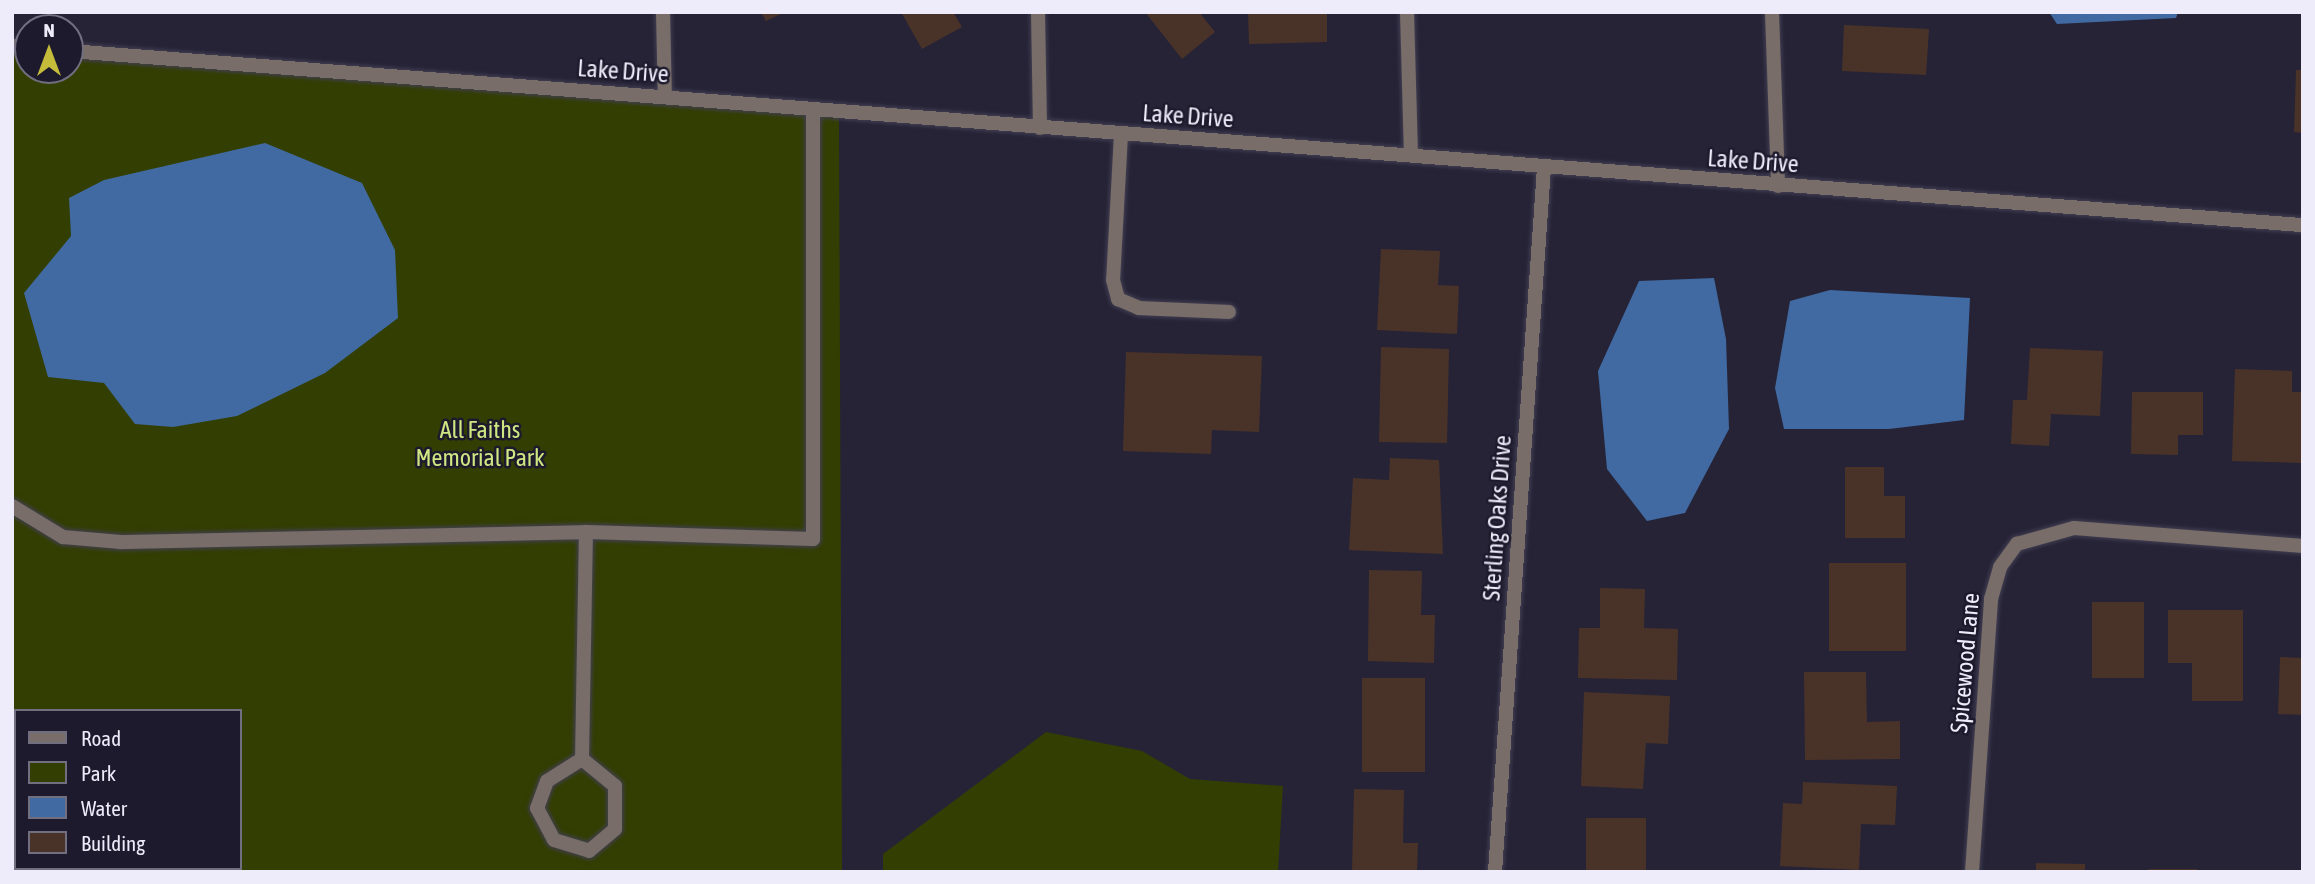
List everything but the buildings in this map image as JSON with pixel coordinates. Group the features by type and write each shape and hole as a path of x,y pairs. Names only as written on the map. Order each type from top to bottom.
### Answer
{"street":[{"path":"663,12 665,97"},
{"path":"1038,12 1040,128"},
{"path":"1407,12 1411,155"},
{"path":"1772,12 1778,186"},
{"name":"Lake Drive","path":"84,52 1411,155 1544,168 2303,225"},
{"path":"12,506 63,537 121,542 586,532 813,539 813,109"},
{"path":"1121,134 1113,280 1118,299 1139,308 1229,312"},
{"name":"Sterling Oaks Drive","path":"1495,872 1544,168"},
{"name":"Spicewood Lane","path":"1972,872 1991,599 2000,567 2017,544 2074,528 2303,546"},
{"path":"582,759 586,532"},
{"path":"582,759 615,786 615,830 589,851 554,840 537,807 547,781 582,759"}],"green space":[{"name":"All Faiths Memorial Park","path":"12,46 14,84 84,84 84,52 839,112 842,872 12,872"},
{"path":"1046,732 1142,751 1190,779 1283,786 1278,872 883,872 883,854"}],"water":[{"path":"2049,12 2178,12 2176,18 2057,24"},
{"path":"265,143 362,183 395,250 398,318 325,373 237,416 173,427 135,424 104,383 48,377 24,293 71,236 69,198 104,180"},
{"path":"1714,278 1726,339 1729,429 1685,513 1647,521 1607,469 1598,371 1639,281"},
{"path":"1830,290 1970,298 1964,420 1889,429 1784,429 1775,388 1790,301"}]}
